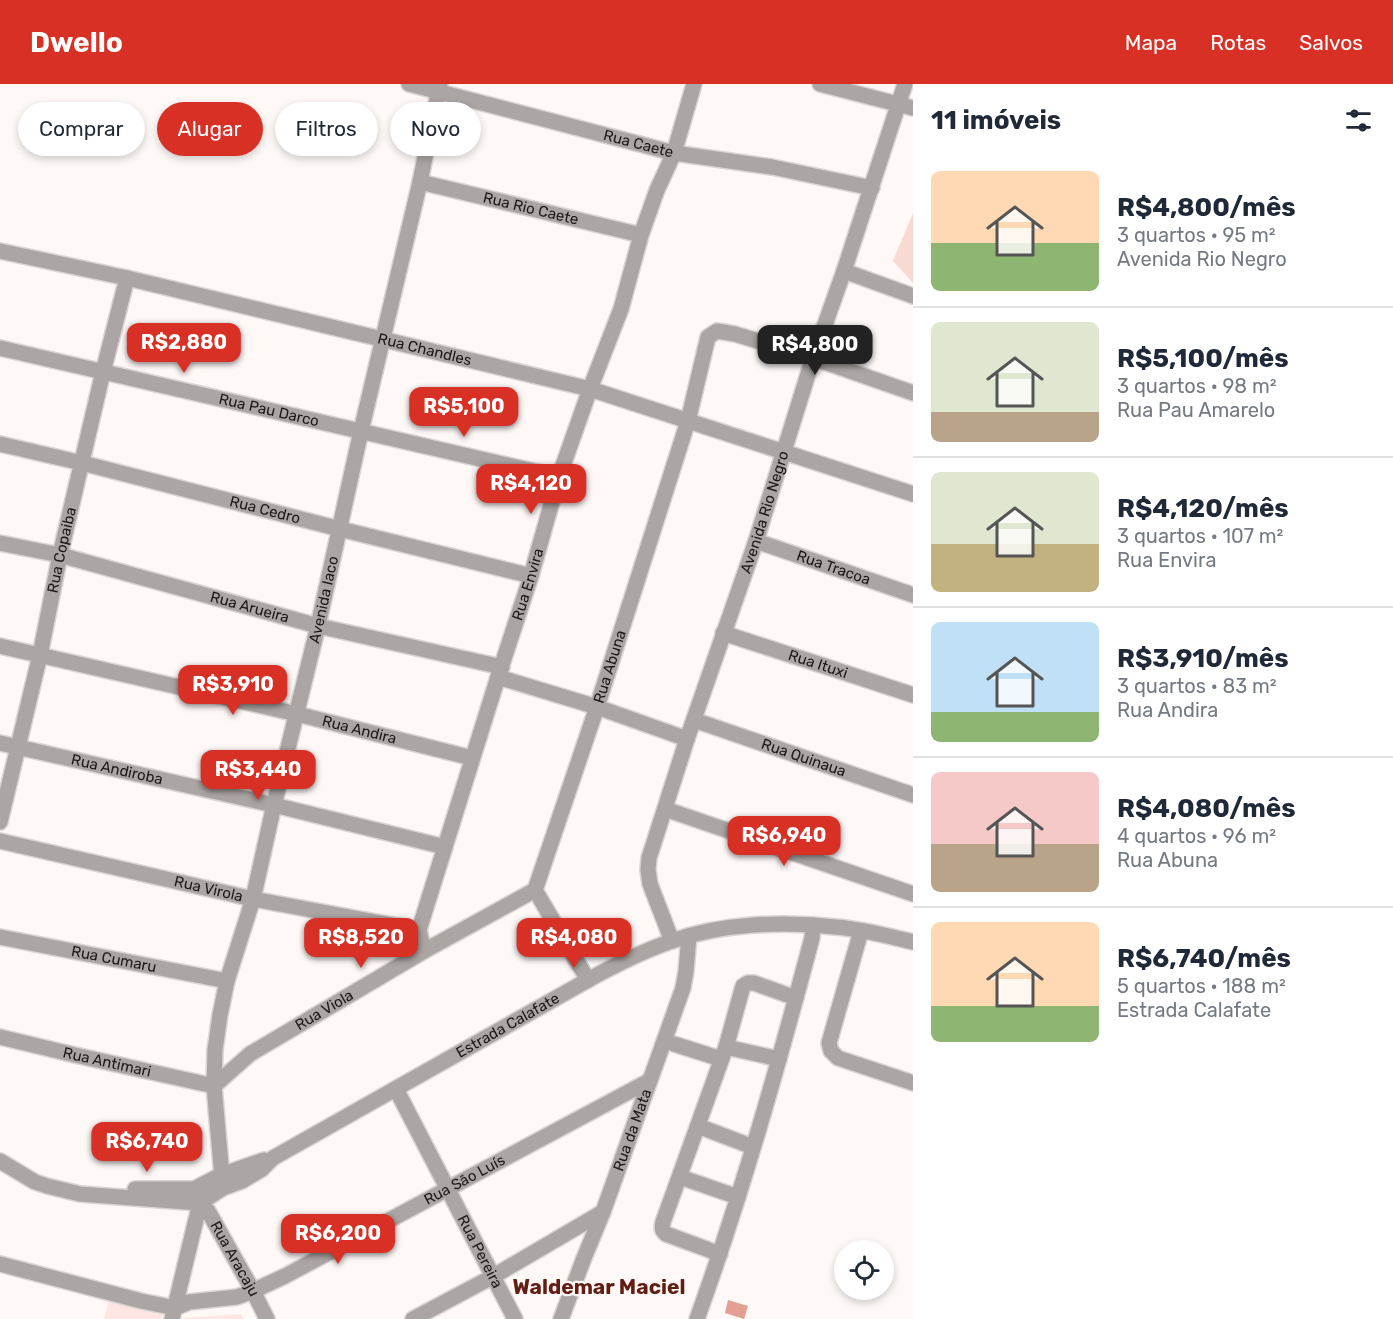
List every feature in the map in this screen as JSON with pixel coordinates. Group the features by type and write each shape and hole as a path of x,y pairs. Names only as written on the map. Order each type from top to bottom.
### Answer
{"street":[{"name":"Rua Caete","path":"409,84 439,88 674,153 772,167 872,188"},
{"name":"Rua Envira","path":"418,930 531,576 559,477 621,309 641,235 657,190 674,153 694,84"},
{"path":"820,84 906,107"},
{"name":"Avenida Rio Negro","path":"672,941 650,884 649,858 687,739 756,541 813,358 872,188 906,107 905,84"},
{"name":"Avenida Iaco","path":"222,1181 214,1086 215,1050 227,981 253,900 318,627 361,431 420,182 439,88"},
{"name":"Rua Rio Caete","path":"420,182 641,235"},
{"name":"Rua Chandles","path":"0,251 127,278 590,389 913,494"},
{"path":"844,271 913,296"},
{"name":"Rua Copaiba","path":"0,822 40,655 60,555 127,278"},
{"name":"Rua Abuna","path":"535,890 597,707 688,421 708,337 722,330 813,358"},
{"name":"Rua Pau Darco","path":"0,348 559,477"},
{"path":"813,358 913,393"},
{"name":"Rua Cedro","path":"0,444 531,576"},
{"name":"Rua Tracoa","path":"756,541 913,595"},
{"name":"Rua Arueira","path":"0,543 60,555 318,627 500,672 687,739"},
{"name":"Rua Ituxi","path":"723,633 913,695"},
{"name":"Rua Andira","path":"0,646 297,714 472,758"},
{"name":"Rua Quinaua","path":"694,720 913,795"},
{"name":"Rua Andiroba","path":"0,743 274,805 445,847"},
{"path":"665,809 913,894"},
{"name":"Rua Virola","path":"0,841 253,900 418,930"},
{"path":"535,890 588,980"},
{"name":"Rua Viola","path":"214,1086 250,1054 424,951 535,890"},
{"name":"Estrada Calafate","path":"197,1196 259,1161 273,1158 617,964 672,941 718,930 752,926 813,932 837,927 913,942"},
{"path":"418,930 424,951"},
{"path":"861,931 829,1042 831,1051 838,1058 913,1083"},
{"path":"697,1319 753,1147 813,932"},
{"name":"Rua da Mata","path":"561,1319 603,1212 682,988 689,936"},
{"name":"Rua Cumaru","path":"0,937 227,981"},
{"path":"720,1254 663,1232 663,1221 724,1053 743,986 754,983 796,998"},
{"name":"Rua Antimari","path":"0,1037 214,1086"},
{"path":"674,1044 724,1053 779,1059"},
{"name":"Rua São Luís","path":"0,1264 131,1298 173,1313 189,1302 237,1296 285,1276 649,1081"},
{"name":"Rua Pereira","path":"396,1089 515,1319"},
{"path":"698,1126 753,1147"},
{"path":"0,1161 35,1182 80,1194 197,1196 173,1313"},
{"path":"680,1177 738,1197"},
{"name":"Rua Aracaju","path":"197,1196 208,1211 267,1319"},
{"path":"413,1319 492,1277 603,1212"}],"shaded area":[{"path":"913,213 913,283 893,261"},
{"path":"109,1300 162,1314 161,1319 104,1319"},
{"path":"728,1300 748,1306 744,1319 725,1313"},
{"path":"241,1314 244,1319 180,1319 180,1318"}],"district":[{"name":"Waldemar Maciel","path":"599,1287"}]}
